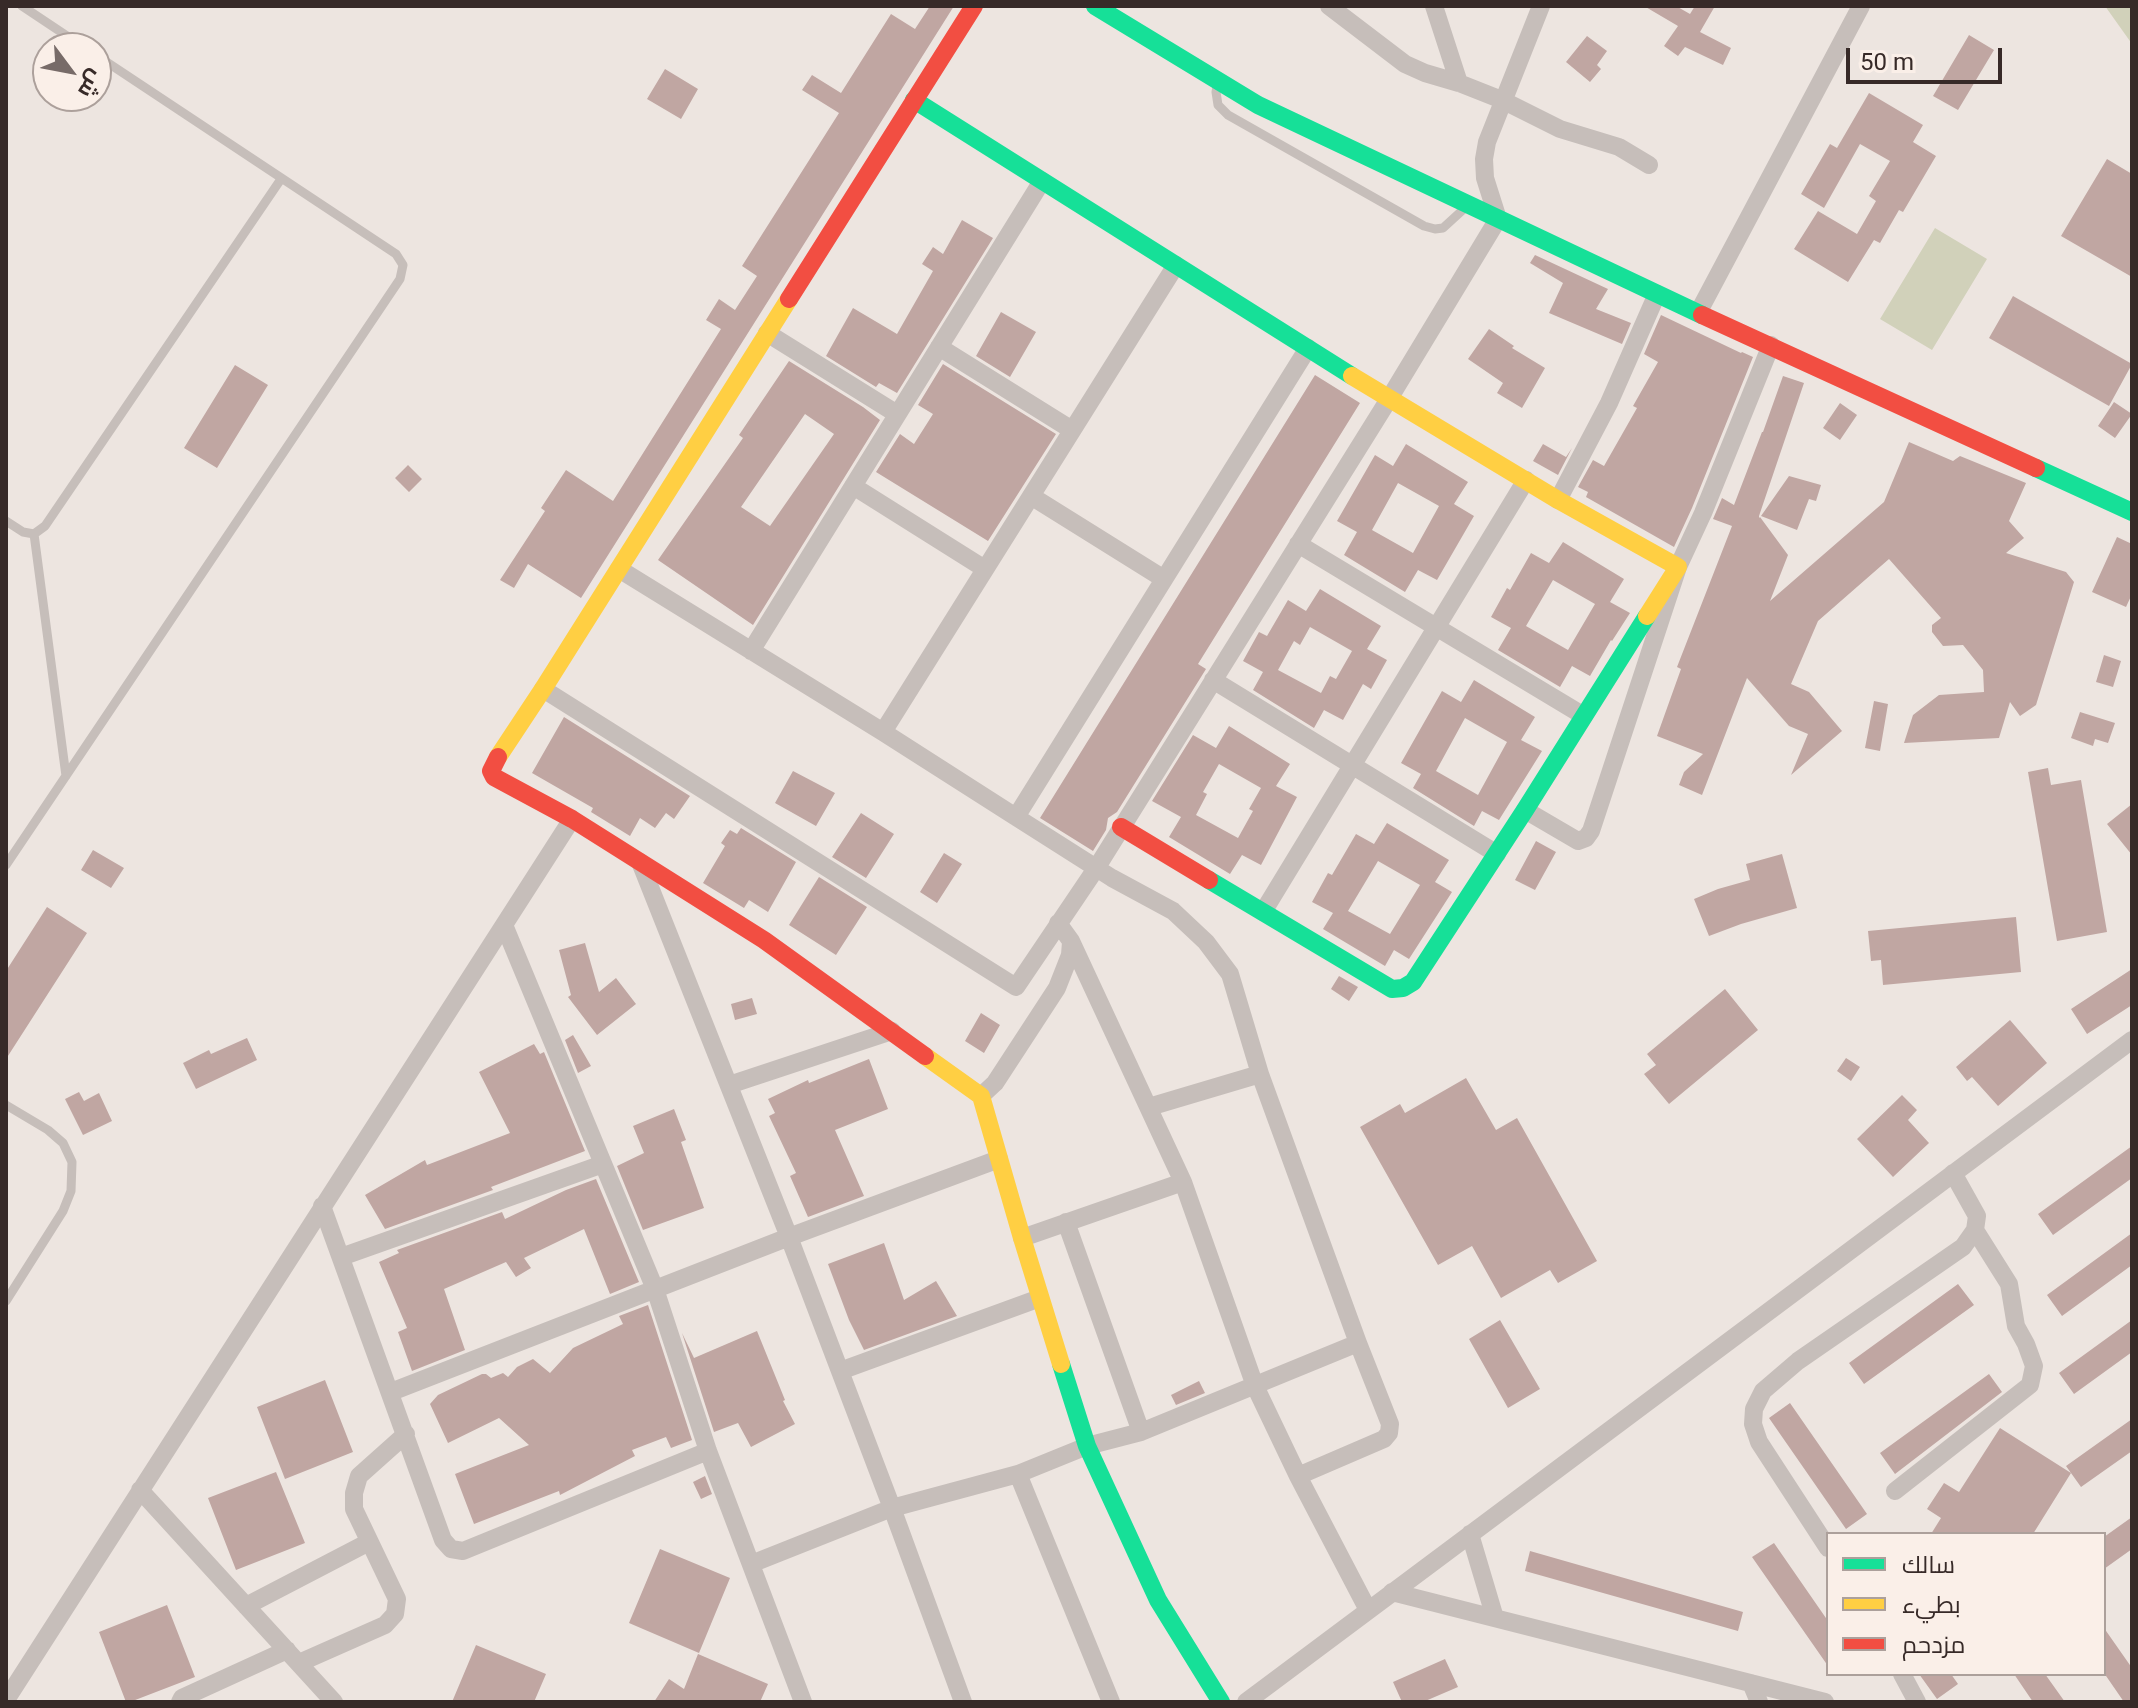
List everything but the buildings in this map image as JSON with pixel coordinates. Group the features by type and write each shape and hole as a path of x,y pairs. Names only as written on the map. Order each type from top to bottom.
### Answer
{"street":[{"path":"974,6 491,771 494,777 572,819 764,940 981,1096 1087,1446 1158,1600 1221,1702"},
{"path":"1095,6 1258,105 1657,294 2132,512"},
{"path":"1329,6 1405,64 1502,100 1560,129 1619,147 1649,165"},
{"path":"1434,6 1459,83"},
{"path":"543,689 1016,987 1097,867 1498,219 1485,178 1487,142 1541,6"},
{"path":"1698,313 1861,6"},
{"path":"914,100 1389,399 1678,567"},
{"path":"751,651 1042,181"},
{"path":"883,732 1176,265"},
{"path":"1558,500 1609,403 1657,294"},
{"path":"767,333 897,414"},
{"path":"1525,810 1578,841 1586,838 1591,831 1678,567 1771,345"},
{"path":"939,347 1072,430"},
{"path":"1016,817 1308,348"},
{"path":"1263,912 1526,480"},
{"path":"853,486 985,569"},
{"path":"1031,496 1164,579"},
{"path":"1298,544 1584,716"},
{"path":"1121,827 1392,989 1403,988 1413,982 1497,854 1678,567"},
{"path":"619,569 1112,878 1173,911 1206,942 1230,974 1260,1074 1390,1424 1389,1433 1384,1439 1298,1476"},
{"path":"1213,680 1497,854"},
{"path":"6,1700 572,819"},
{"path":"640,862 789,1237 963,1702"},
{"path":"1058,923 1071,941 1183,1182 1255,1386 1368,1610"},
{"path":"504,925 655,1289 708,1451 803,1702"},
{"path":"981,1096 995,1083 1057,988 1070,955 1071,941"},
{"path":"729,1085 892,1031"},
{"path":"1246,1702 2132,1040"},
{"path":"1149,1107 1260,1074"},
{"path":"391,1392 999,1159"},
{"path":"341,1257 603,1164"},
{"path":"1826,1545 1759,1442 1753,1424 1754,1409 1763,1391 1798,1361 1963,1247 1975,1230 1977,1216 1953,1173"},
{"path":"1022,1238 1183,1182"},
{"path":"322,1206 443,1540 451,1549 463,1551 708,1451"},
{"path":"1066,1222 1141,1432"},
{"path":"1895,1491 2030,1385 2034,1366 2016,1326 2009,1284 1975,1230"},
{"path":"840,1371 1040,1298"},
{"path":"751,1564 892,1508 1018,1474 1087,1446 1141,1432 1358,1343"},
{"path":"180,1702 182,1698 293,1656 385,1625 395,1614 397,1599 354,1509 354,1493 359,1476 406,1434"},
{"path":"1018,1474 1111,1702"},
{"path":"140,1490 334,1702"},
{"path":"1470,1534 1495,1618"},
{"path":"246,1606 369,1542"},
{"path":"1392,1592 1825,1702"},
{"path":"1903,1676 1917,1702"},
{"path":"1751,1683 1759,1702"}],"lane":[{"path":"22,6 61,32"},
{"path":"6,865 400,279 403,265 396,254 112,66"},
{"path":"1219,81 1216,92 1218,105 1228,115 1424,226 1443,228 1468,205"},
{"path":"6,521 23,532 34,534 45,526 281,179"},
{"path":"34,534 66,776"},
{"path":"6,1105 48,1130 63,1143 72,1162 71,1191 63,1211 6,1301"}],"green space":[{"path":"2105,6 2132,6 2132,44"},
{"path":"1935,228 1987,259 1932,350 1880,319"}],"traffic: fast":[{"path":"1095,6 1258,105 1702,315"},
{"path":"914,100 1352,376"},
{"path":"2036,468 2132,512"},
{"path":"1209,880 1392,989 1403,988 1413,982 1647,616"},
{"path":"1061,1364 1087,1446 1158,1600 1221,1702"}],"traffic: slow":[{"path":"498,757 789,299"},
{"path":"1352,376 1558,500 1678,567 1647,616"},
{"path":"925,1056 981,1096 1061,1364"}],"traffic: jam":[{"path":"789,299 974,6"},
{"path":"1702,315 2036,468"},
{"path":"498,757 491,771 494,777 572,819 764,940 925,1056"},
{"path":"1121,827 1209,880"}]}
